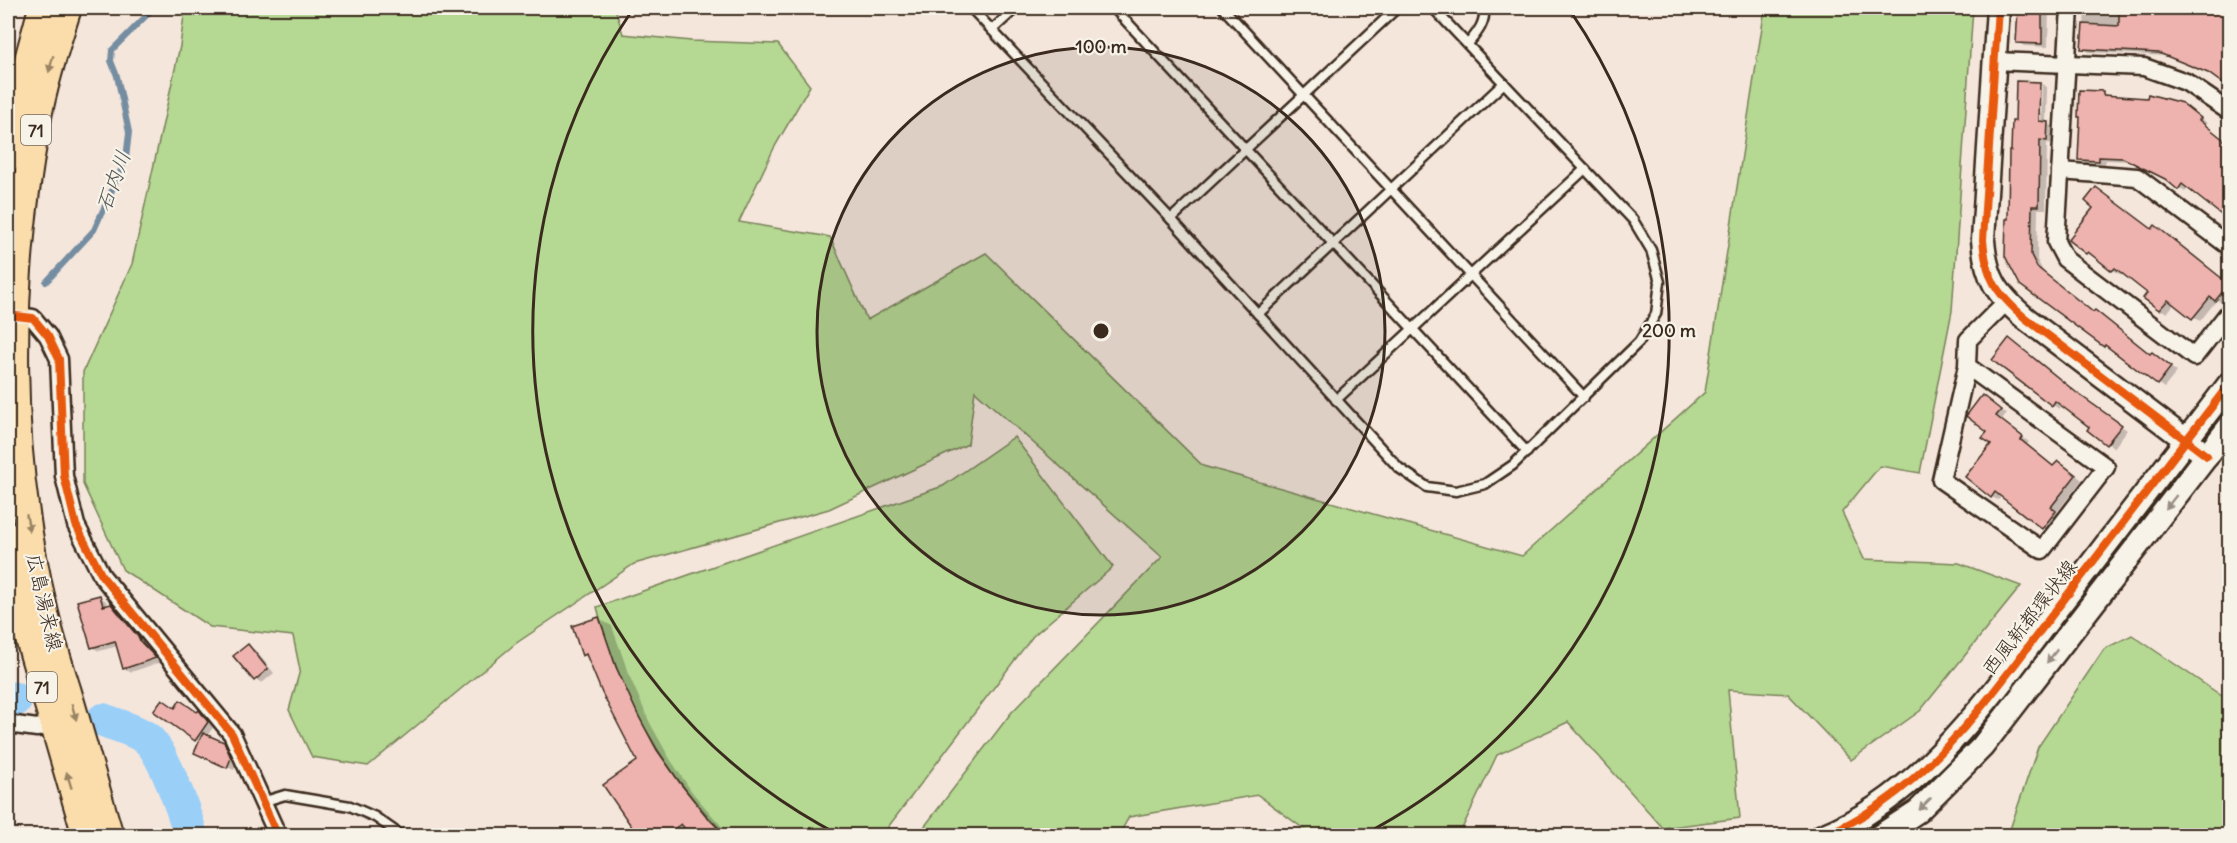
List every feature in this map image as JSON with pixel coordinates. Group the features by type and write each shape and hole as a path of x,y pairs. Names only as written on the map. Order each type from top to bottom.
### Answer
{"main road":[{"name":"71","path":"8,158 14,111 42,8"},
{"name":"広島湯来線","path":"68,8 51,61 37,121 13,254 11,315 24,501 45,613 110,836"},
{"name":"広島湯来線","path":"8,535 24,622 86,836"}],"street":[{"path":"1998,8 1983,240 1985,262 1991,281 2006,302 2207,456"},
{"path":"2070,8 2056,242 2066,259 2194,357 2229,311"},
{"path":"1994,61 2144,67 2186,82 2229,112"},
{"path":"2060,171 2137,177 2229,248"},
{"path":"1967,366 2106,467 2042,550 1941,480 1967,366 1968,340 2006,302"},
{"path":"11,315 33,318 48,336 59,359 64,476 76,525 102,576 232,734 278,836"},
{"name":"西風新都環状線","path":"1822,836 1842,828 1905,787 1961,732 2229,383"},
{"path":"1880,836 1918,811 1982,747 2229,426"},
{"path":"8,724 37,728 52,724"}],"lane":[{"path":"971,8 1171,219 1399,468 1427,487 1456,491 1485,484 1513,465 1639,342 1656,314 1660,282 1651,250 1633,220 1433,8"},
{"path":"992,30 1016,8"},
{"path":"1114,8 1527,452"},
{"path":"1223,8 1584,397"},
{"path":"1171,219 1397,8"},
{"path":"1467,44 1480,30 1484,8"},
{"path":"1258,314 1504,83"},
{"path":"1336,400 1585,169"},
{"path":"261,802 285,795 350,807 375,816 402,836"}],"green space":[{"path":"185,8 615,8 623,34 691,41 778,44 810,86 774,148 739,222 830,237 867,320 986,253 1203,466 1522,556 1705,392 1765,8 1973,8 1952,311 1920,473 1880,466 1842,512 1864,559 1959,563 2021,586 1920,711 1851,760 1788,694 1728,690 1740,818 1663,828 1568,722 1497,755 1459,835 1312,835 1258,795 1129,817 1119,835 918,835 1011,713 1162,557 975,391 968,444 829,509 634,564 515,644 368,766 312,757 289,710 300,670 293,636 210,627 123,570 83,484 83,372 132,264 180,46"},
{"path":"1014,437 1113,567 1033,636 882,835 726,835 682,785 646,730 618,670 597,607 943,486"},
{"path":"2132,635 2222,696 2229,694 2229,835 2008,835 2038,747 2104,649"}],"building":[{"path":"2018,8 2042,8 2042,44 2016,43"},
{"path":"2119,8 2229,8 2229,88 2208,73 2159,53 2081,49 2083,24 2119,26"},
{"path":"2016,81 2040,82 2039,121 2048,122 2047,141 2040,140 2039,206 2032,206 2031,255 2037,267 2093,312 2095,310 2150,354 2152,352 2171,367 2157,385 2020,285 2005,256 2009,151 2011,151 2012,121 2015,121"},
{"path":"2079,90 2103,91 2103,95 2147,98 2148,94 2182,103 2201,118 2199,120 2229,144 2229,221 2182,184 2178,190 2165,179 2123,158 2099,157 2099,161 2078,160"},
{"path":"2096,187 2152,229 2155,225 2229,284 2215,301 2210,297 2192,319 2168,300 2159,310 2143,298 2147,293 2115,268 2112,271 2068,240 2093,208 2085,201"},
{"path":"2009,338 2077,393 2122,425 2106,445 2087,430 2089,427 2055,401 2052,406 1992,360"},
{"path":"1982,395 2001,410 1996,416 2023,437 2021,440 2053,466 2058,461 2076,475 2051,507 2056,511 2042,529 1995,492 1991,498 1965,477 1991,444 1982,438 1987,432 1966,416"},
{"path":"100,595 103,606 111,604 156,658 123,669 115,641 91,648 77,601"},
{"path":"599,617 616,667 657,750 707,817 726,836 691,836 681,824 664,836 638,836 603,785 637,761 602,693 586,654 582,656 572,626"},
{"path":"248,644 268,669 254,681 233,656"},
{"path":"162,699 175,708 180,700 197,712 199,710 208,722 195,741 153,711"},
{"path":"203,733 224,742 231,758 227,768 194,753"}],"waterway":[{"name":"石内川","path":"46,282 94,230 126,159 129,132 117,76 111,61 112,50 154,8"},
{"name":"石内川","path":"8,698 16,699"},
{"name":"石内川","path":"103,720 136,733 153,745 173,783 191,836"}],"cycle path":[{"path":"1998,8 1983,240 1984,253 1994,284 2007,301 2025,318 2207,456"},
{"path":"8,315 33,318 48,336 59,359 64,476 76,525 102,576 232,734 278,836"},
{"path":"1822,836 1861,817 1897,792 1961,731 2017,662 2230,383"}]}
